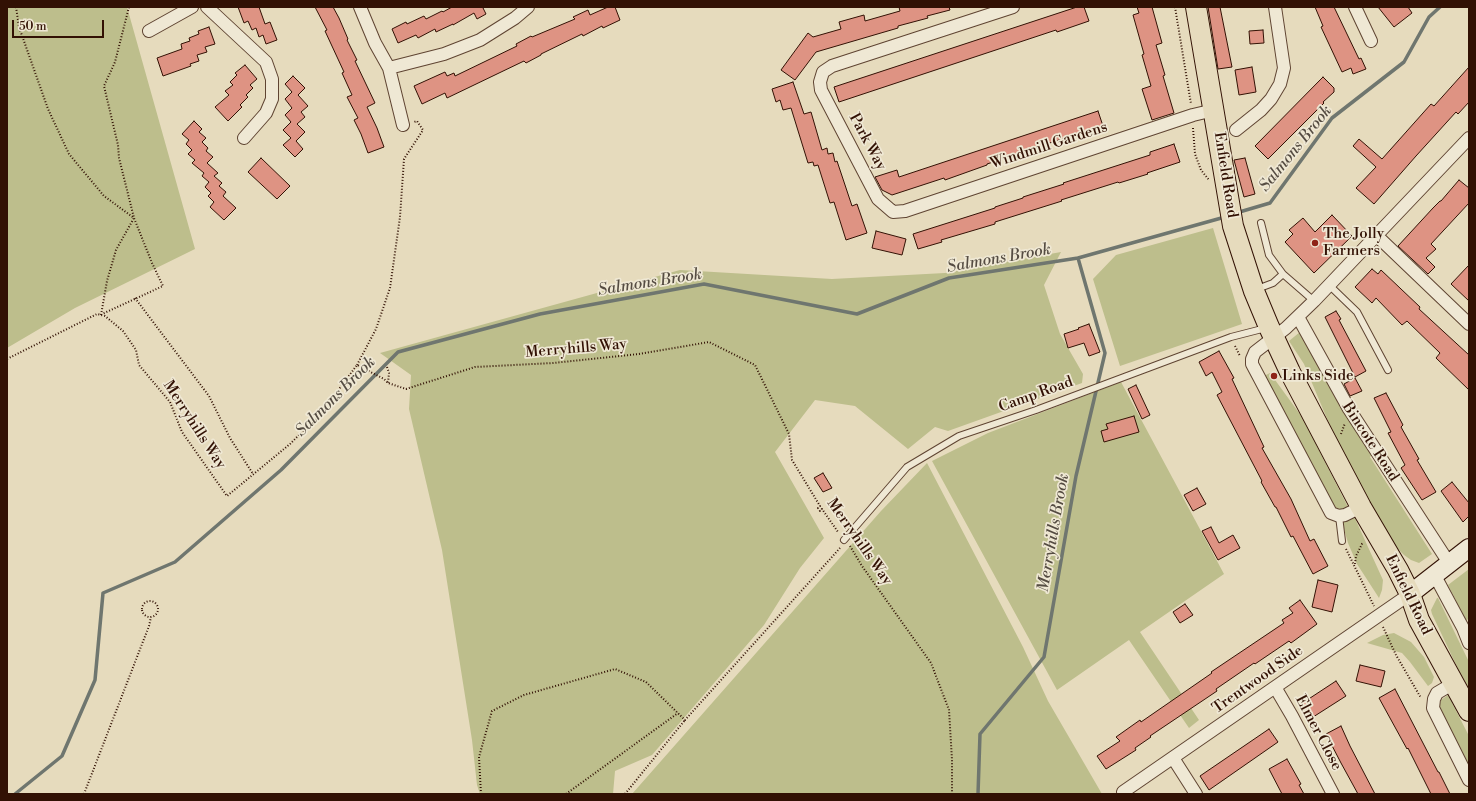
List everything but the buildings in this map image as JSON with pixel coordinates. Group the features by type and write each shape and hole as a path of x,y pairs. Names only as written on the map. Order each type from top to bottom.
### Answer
{"main road":[{"name":"Enfield Road","path":"1196,7 1233,226 1254,291 1290,372 1361,507 1410,594 1419,620 1469,712"}],"street":[{"path":"149,31 192,7"},
{"path":"207,7 266,62 272,79 272,98 266,113 244,138"},
{"path":"360,7 375,43 389,68 403,125"},
{"path":"389,68 444,54 480,40 515,18 528,7"},
{"name":"Park Way","path":"893,212 878,199 821,90 820,82 823,72 832,66 1014,7"},
{"path":"1236,130 1271,99 1280,84 1284,68 1275,7"},
{"path":"1355,7 1371,41"},
{"name":"Windmill Gardens","path":"893,212 906,211 1193,115 1214,110"},
{"path":"1361,507 1345,515 1339,516 1331,513 1252,364 1252,358 1271,332 1298,317 1469,138"},
{"path":"1376,235 1469,324"},
{"name":"Bincote Road","path":"1298,317 1348,408 1449,563"},
{"path":"1410,594 1434,574 1467,552"},
{"path":"1434,574 1466,627 1469,643"},
{"name":"Trentwood Side","path":"1123,792 1410,594"},
{"path":"1454,683 1437,693 1434,698 1433,708 1469,780"},
{"name":"Elmer Close","path":"1275,687 1333,794"},
{"path":"1173,758 1196,794"}],"lane":[{"path":"1261,223 1269,255 1283,274 1314,301"},
{"path":"1254,291 1273,283 1283,274"},
{"path":"1329,285 1356,312 1388,370"},
{"name":"Camp Road","path":"845,540 907,467 959,436 1087,391 1231,337 1260,330 1271,332"},
{"path":"1339,516 1342,541"}],"path":[{"path":"16,7 19,27 46,102 69,154 104,196 134,218"},
{"path":"7,359 97,314 101,315 163,286 134,218 118,158 118,145 104,86 115,62 129,7"},
{"path":"1175,7 1193,115 1195,154 1202,170 1211,183"},
{"path":"357,365 376,329 390,288 400,217 404,159 423,130 417,121 403,125"},
{"path":"101,315 107,281 116,250 134,218"},
{"path":"135,298 208,396 230,438 253,474"},
{"name":"Merryhills Way","path":"101,315 105,316 123,331 136,350 139,365 170,402 182,432 227,496 290,444 322,412 357,365 384,379 388,383 406,389 475,367 553,363 639,354 708,342 755,365 789,434 792,460 820,506 818,508 820,511 822,509 845,540 931,663 949,710 952,760 952,794"},
{"path":"1231,337 1242,361"},
{"path":"387,367 389,373 388,383"},
{"path":"1335,457 1348,408"},
{"path":"1355,565 1356,556 1362,544 1378,537"},
{"path":"624,794 685,720 845,540"},
{"path":"1342,541 1355,565 1396,655 1423,701 1433,708"},
{"path":"153,601 158,606 157,614 151,617 144,615 142,608 143,604 153,601"},
{"path":"84,794 144,641 151,617"},
{"path":"481,794 479,757 492,710 524,695 615,669 646,682 685,720"},
{"path":"566,794 678,713"}],"green space":[{"path":"7,7 127,7 195,249 75,308 7,348"},
{"path":"1213,228 1242,324 1120,366 1093,279 1116,255"},
{"path":"1061,252 1044,285 1060,334 1083,374 1082,383 948,431 935,427 908,449 855,406 815,400 775,452 824,538 800,568 764,625 652,755 615,771 613,794 480,794 477,785 472,740 442,550 409,409 411,375 380,353 680,270 832,279 945,273"},
{"path":"1300,332 1316,362 1374,453 1370,457 1432,554 1419,563 1404,555 1387,535 1343,453 1304,364 1289,341"},
{"path":"1270,373 1302,417 1349,509 1337,511 1334,507 1262,377"},
{"path":"1121,382 1224,574 1140,632 1199,720 1189,728 1129,640 1057,690 932,461 988,433"},
{"path":"927,463 1023,647 1048,701 1102,794 632,794 881,511"},
{"path":"1353,514 1383,580 1379,598 1357,564 1348,543 1343,520"},
{"path":"1469,569 1469,619 1466,620 1448,585"},
{"path":"1437,598 1469,662 1469,689 1432,614 1431,610"},
{"path":"1394,633 1411,642 1424,657 1434,677 1432,683 1428,686 1402,653 1367,643 1383,635"},
{"path":"1448,695 1469,736 1469,772 1439,708 1441,700"}],"waterway":[{"name":"Salmons Brook","path":"1236,213 1270,203 1332,118 1404,62 1429,17 1440,7"},
{"name":"Salmons Brook","path":"15,794 62,756 95,680 103,593 175,562 281,470 398,352 540,314 704,284 857,314 949,278 1078,258 1225,217"},
{"name":"Merryhills Brook","path":"978,794 980,734 1044,657 1076,476 1105,353 1078,258"}],"place":[{"name":"The Jolly Farmers","path":"1315,243"},
{"name":"Links Side","path":"1274,376"}]}
